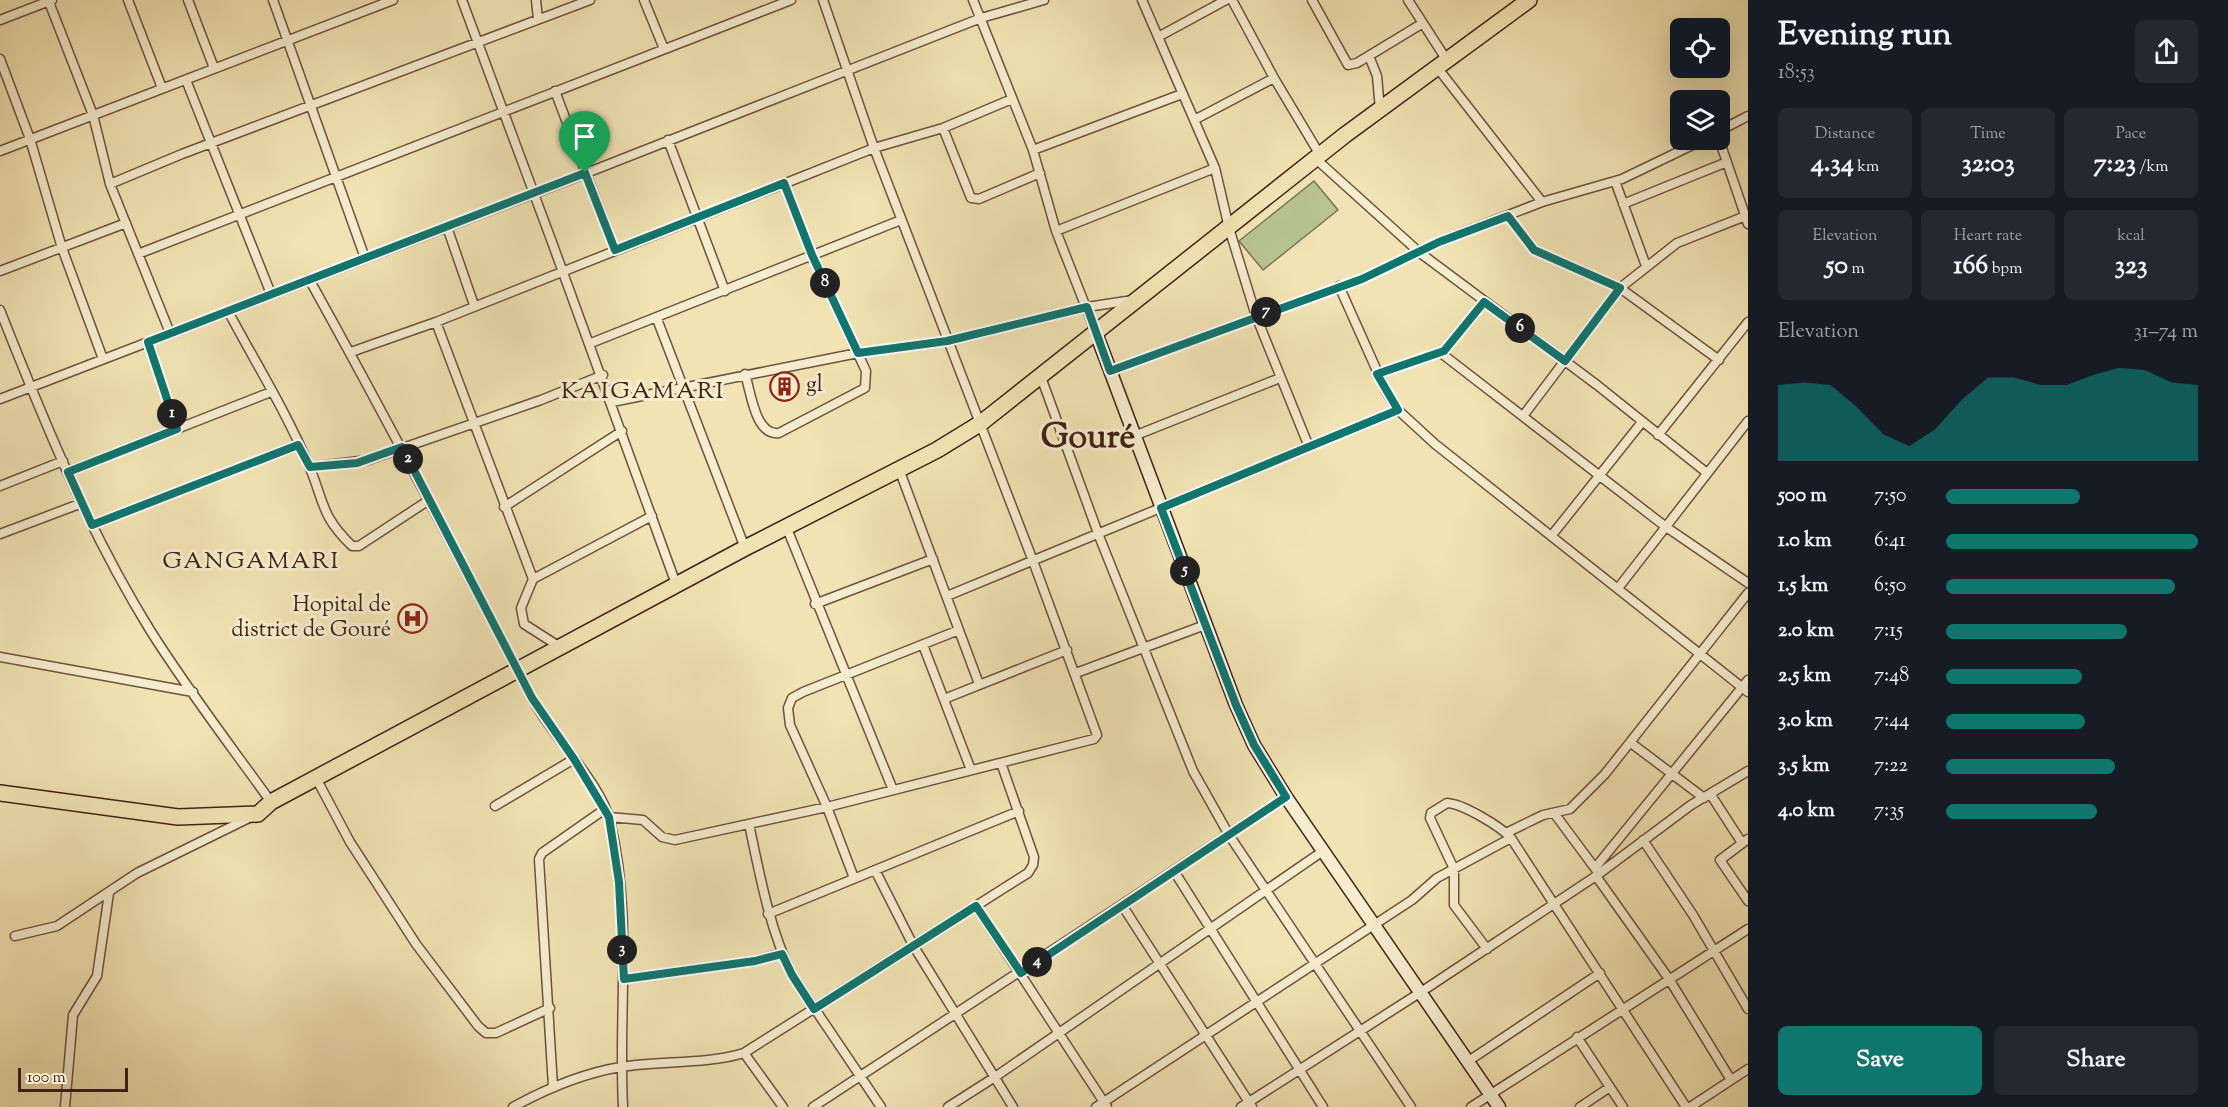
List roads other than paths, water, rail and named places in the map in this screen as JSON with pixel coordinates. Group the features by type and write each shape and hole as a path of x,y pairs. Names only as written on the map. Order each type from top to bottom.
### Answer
{"highway":[{"path":"0,792 178,817 258,814 271,802 676,584 937,450 981,423 1441,62 1529,0"}],"main road":[{"path":"1096,333 1205,625 1254,745 1286,797 1499,1107"}],"street":[{"path":"128,0 162,88"},
{"path":"188,0 214,68"},
{"path":"273,0 365,258"},
{"path":"0,151 186,80 288,38 393,0"},
{"path":"462,0 533,195 603,375 676,584"},
{"path":"536,0 538,20"},
{"path":"110,184 211,143 590,0"},
{"path":"645,0 664,49"},
{"path":"138,254 791,0"},
{"path":"553,1087 550,1008 539,859 542,853 607,813 643,820 668,840 827,807 1094,739 1097,729 901,220 823,0"},
{"path":"973,0 1033,150 1056,231 1096,333"},
{"path":"0,399 533,195 981,18 1044,0"},
{"path":"1142,0 1182,94 1196,119 1215,168 1229,228 1256,316 1309,447"},
{"path":"1158,37 1226,0"},
{"path":"1232,0 1318,157 1419,252 1565,361 1707,473"},
{"path":"1312,0 1348,65 1369,56 1423,23"},
{"path":"1408,0 1423,23 1441,62 1542,202"},
{"path":"0,20 51,1 93,116 110,184 170,333"},
{"path":"1369,56 1377,76 1380,110"},
{"path":"0,58 30,139 62,248 103,359"},
{"path":"1196,119 1274,78"},
{"path":"186,80 271,294"},
{"path":"555,91 615,250"},
{"path":"1033,150 1182,94"},
{"path":"351,352 436,322 562,270 874,148 943,128 1012,99"},
{"path":"1730,125 1748,116"},
{"path":"943,128 971,198 979,199 1040,172"},
{"path":"668,140 725,291"},
{"path":"1110,371 1393,266 1419,252 1542,202 1615,181 1682,150"},
{"path":"1523,416 1620,288 1677,243 1747,218 1723,150"},
{"path":"1623,204 1727,162"},
{"path":"1056,231 1215,168"},
{"path":"1615,181 1646,266"},
{"path":"745,374 760,422 766,431 779,433 865,388 866,371 812,255 784,183"},
{"path":"1508,216 1534,250 1620,288 1719,360"},
{"path":"591,344 901,220"},
{"path":"0,271 126,223"},
{"path":"447,227 474,305"},
{"path":"309,279 402,447 542,714 574,759 607,813 619,882 624,979 621,1067 623,1107"},
{"path":"1339,286 1377,374 1398,410 1435,444 1700,653 1746,686 1597,873"},
{"path":"612,402 682,386 858,353 947,341 1087,307 1139,299"},
{"path":"1377,374 1441,353 1484,302"},
{"path":"0,310 30,388 92,525 150,629 271,802"},
{"path":"228,311 310,467 320,501 331,523 352,546 359,546 429,500"},
{"path":"657,319 745,548"},
{"path":"436,322 533,579"},
{"path":"1658,435 1748,322"},
{"path":"148,342 177,429"},
{"path":"1441,353 1666,527 1748,583"},
{"path":"310,467 357,463 541,400 603,375"},
{"path":"1041,376 1099,536 1193,771 1228,835 1411,1107"},
{"path":"1134,436 1280,378"},
{"path":"68,472 271,392"},
{"path":"947,596 1099,536 1398,410"},
{"path":"1552,535 1642,422"},
{"path":"1619,587 1748,422"},
{"path":"504,507 622,431"},
{"path":"1053,439 1062,435"},
{"path":"92,525 298,445"},
{"path":"0,486 63,461"},
{"path":"899,469 979,684"},
{"path":"0,534 82,502"},
{"path":"561,647 524,624 521,608 533,579 652,516"},
{"path":"786,526 893,790"},
{"path":"816,604 933,559"},
{"path":"1096,1107 1105,1104 1207,1034 1412,900 1437,878 1478,858 1508,835 1543,815 1570,809 1605,774 1631,743 1748,593"},
{"path":"1076,673 1205,625"},
{"path":"854,878 827,807 790,725 788,708 792,698 959,630"},
{"path":"923,645 971,770"},
{"path":"944,699 1067,650"},
{"path":"0,657 193,692"},
{"path":"1631,743 1708,796 1745,841 1720,860 1748,901"},
{"path":"495,806 574,759"},
{"path":"513,1107 553,1087 621,1067 695,1061 744,1053 1028,873 1033,865 1034,857 1001,763"},
{"path":"1122,905 1207,1034 1248,1105 1487,949 1643,840 1748,771"},
{"path":"316,778 350,842 416,944 478,1026 486,1033 496,1034 550,1008"},
{"path":"813,1107 957,1015 1286,797"},
{"path":"1487,949 1454,905 1454,868 1430,818 1431,813 1447,803 1452,803 1508,835 1688,1107 1748,1069"},
{"path":"768,914 1018,811"},
{"path":"1554,813 1668,979 1731,1080"},
{"path":"15,936 57,926 137,873 258,814"},
{"path":"749,824 768,914 782,954 792,975 881,1107"},
{"path":"1643,840 1748,1009"},
{"path":"948,1107 1161,964 1323,851"},
{"path":"875,870 913,945 1013,1107"},
{"path":"1174,871 1323,1107"},
{"path":"65,1107 73,1015 97,976 109,893"},
{"path":"976,906 1105,1104"},
{"path":"1471,1107 1748,929"},
{"path":"624,979 755,961 782,954"},
{"path":"1467,1062 1600,973"},
{"path":"1577,1037 1623,1107"},
{"path":"744,1053 783,1107"},
{"path":"1580,1107 1610,1088"}],"place":[{"name":"gl","path":"785,386"},
{"name":"Hopital de district de Gouré","path":"412,619"}],"district":[{"name":"KAIGAMARI","path":"643,392"},
{"name":"Gouré","path":"1088,438"},
{"name":"GANGAMARI","path":"251,562"}]}
